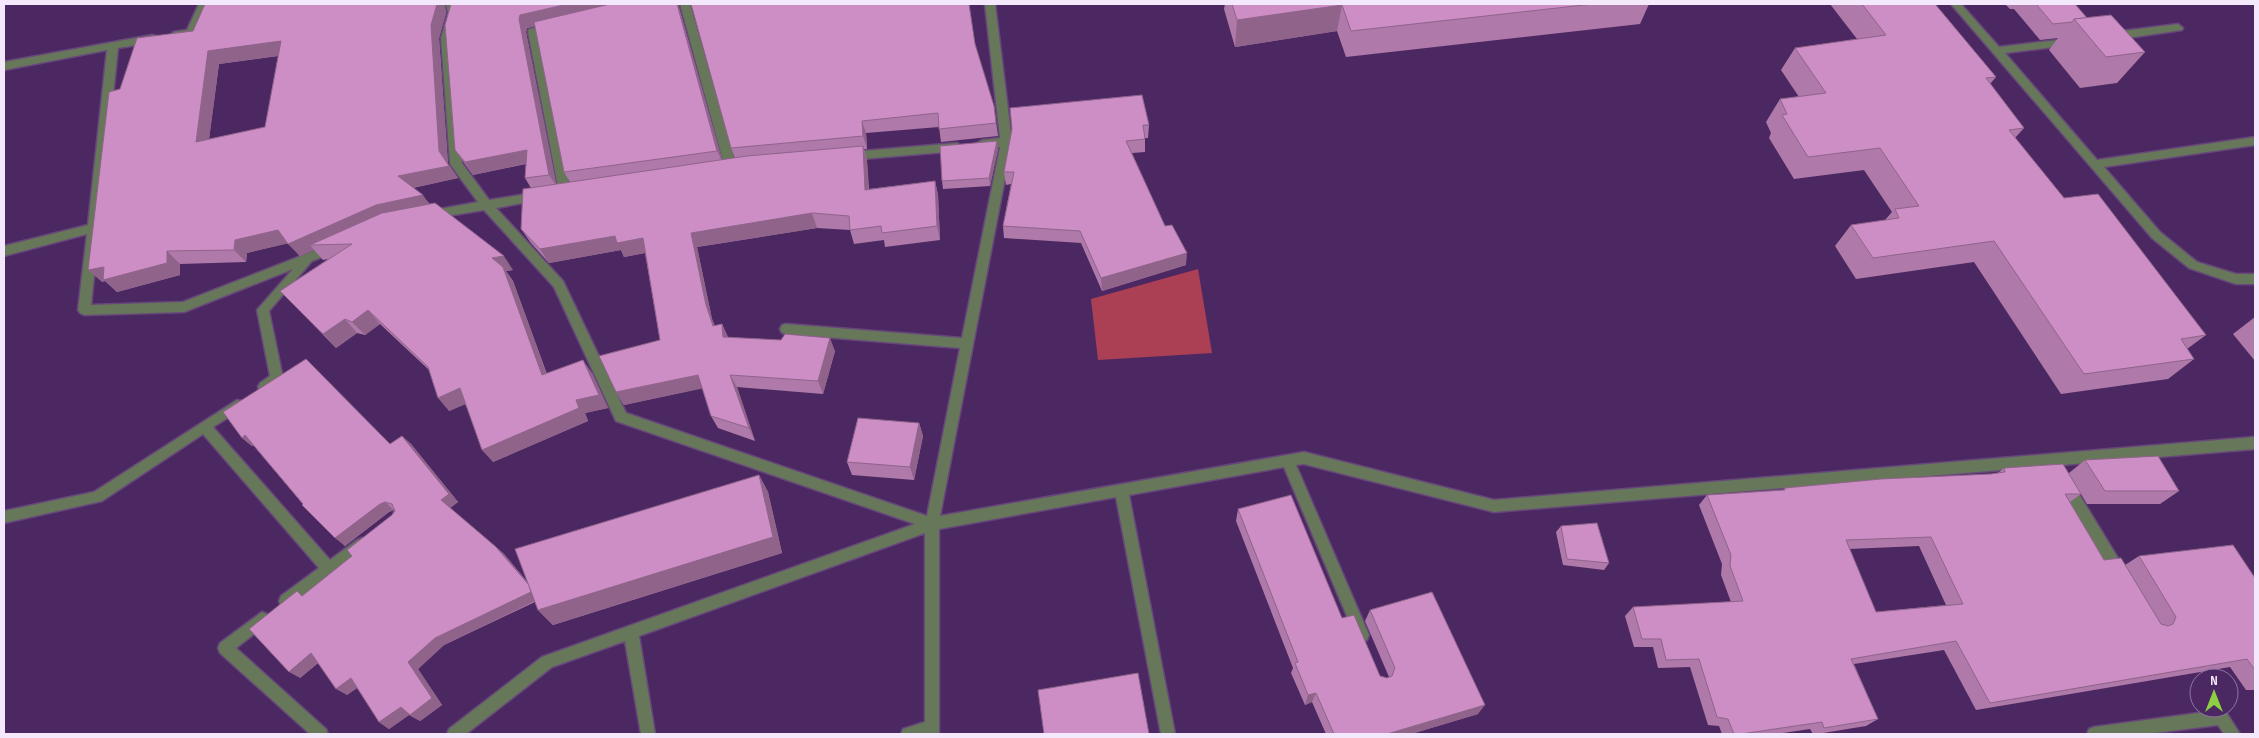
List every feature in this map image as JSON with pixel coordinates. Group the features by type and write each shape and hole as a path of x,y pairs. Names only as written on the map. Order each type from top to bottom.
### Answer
{"street":[{"path":"4,66 113,45 191,33 204,4"},
{"path":"451,4 452,13 446,38 456,164 485,204 559,284 621,416 932,524"},
{"path":"685,4 726,169 745,166"},
{"path":"908,734 932,731 932,524 1006,142 990,4"},
{"path":"1956,4 2156,235 2193,265 2236,279 2255,279"},
{"path":"419,217 485,204 561,193 532,32 562,25"},
{"path":"2100,38 2178,28"},
{"path":"1996,51 2081,40"},
{"path":"113,45 84,310 184,307 341,245"},
{"path":"840,157 1006,142"},
{"path":"2095,164 2255,142"},
{"path":"4,251 92,228"},
{"path":"4,517 97,497 277,378 263,310 307,260"},
{"path":"786,329 966,343"},
{"path":"204,426 329,569"},
{"path":"454,734 473,727 547,662 932,524 1287,460 1304,458 1494,506 2255,443"},
{"path":"1287,460 1370,652"},
{"path":"2051,460 2126,584"},
{"path":"1121,490 1168,734"},
{"path":"321,734 224,648 373,535"},
{"path":"631,632 648,734"},
{"path":"2094,734 2220,717 2233,734"}],"shaded area":[{"path":"1198,269 1212,353 1098,360 1091,299"}],"building":[{"path":"205,4 437,4 431,25 439,151 449,166 398,176 423,195 376,205 288,244 278,230 235,240 234,250 167,251 167,263 103,280 104,267 88,270 109,92 120,89 137,38 193,31","holes":["281,41 265,127 196,142 208,51"]},
{"path":"451,4 568,4 520,15 519,19 549,175 525,178 527,150 465,162 455,150 445,25"},
{"path":"610,4 677,4 717,151 564,172 534,22"},
{"path":"691,4 969,4 975,44 994,106 996,123 939,129 938,113 862,121 863,136 731,148"},
{"path":"1232,4 1593,4 1351,31 1342,5 1237,20"},
{"path":"1862,4 1935,4 1996,77 1986,78 2024,128 2009,130 2064,198 2098,194 2206,335 2181,339 2194,359 2084,374 1994,241 1873,258 1851,225 1899,218 1895,209 1919,206 1880,148 1808,157 1782,115 1787,114 1780,99 1826,93 1795,48 1886,35"},
{"path":"2036,4 2075,4 2087,18 2053,24"},
{"path":"2111,15 2145,52 2106,57 2074,19"},
{"path":"1142,95 1149,125 1143,125 1145,139 1126,141 1165,226 1172,225 1187,253 1101,278 1080,231 1003,226 1014,172 1004,172 1012,129 1010,108"},
{"path":"997,141 989,178 942,181 940,146"},
{"path":"863,146 865,190 935,181 937,226 882,233 881,226 850,230 849,216 812,213 691,233 706,305 713,326 722,324 723,337 781,340 785,334 830,338 818,381 730,375 749,428 711,416 698,375 616,392 599,356 660,340 643,238 617,243 615,236 540,249 521,229 523,189 747,156"},
{"path":"435,203 504,256 492,258 503,267 542,375 583,360 599,395 576,400 579,408 482,450 460,388 438,398 428,367 368,310 352,322 345,319 323,334 280,291 352,244 310,245 382,213"},
{"path":"306,359 390,444 402,436 449,494 441,500 496,547 529,585 531,592 435,638 408,662 432,698 410,715 401,707 379,722 351,678 336,689 311,653 289,672 249,629 297,591 302,596 352,556 347,550 395,511 392,504 385,502 380,504 335,538 302,505 245,435 242,438 223,412"},
{"path":"858,418 919,423 910,467 847,462"},
{"path":"2158,456 2179,491 2105,491 2085,460"},
{"path":"2063,464 2081,494 2065,494 2104,560 2121,558 2161,624 2168,626 2173,624 2176,617 2139,556 2233,545 2255,578 2255,670 2247,659 1990,703 1956,641 1851,659 1878,719 1824,728 1822,722 1734,734 1728,719 1717,717 1699,659 1666,660 1661,639 1642,639 1633,607 1743,601 1730,566 1731,555 1707,495 1785,490 1785,488 1881,479 2005,472 2004,468","holes":["1931,537 1963,604 1876,612 1846,540"]},
{"path":"759,475 773,537 538,610 515,549"},
{"path":"1291,495 1342,618 1354,615 1380,676 1387,678 1392,676 1395,668 1370,610 1432,592 1485,705 1387,734 1334,734 1316,693 1308,695 1295,663 1298,662 1238,509"},
{"path":"1597,523 1609,563 1567,559 1561,526"},
{"path":"1138,673 1149,734 1044,734 1038,690"}]}
